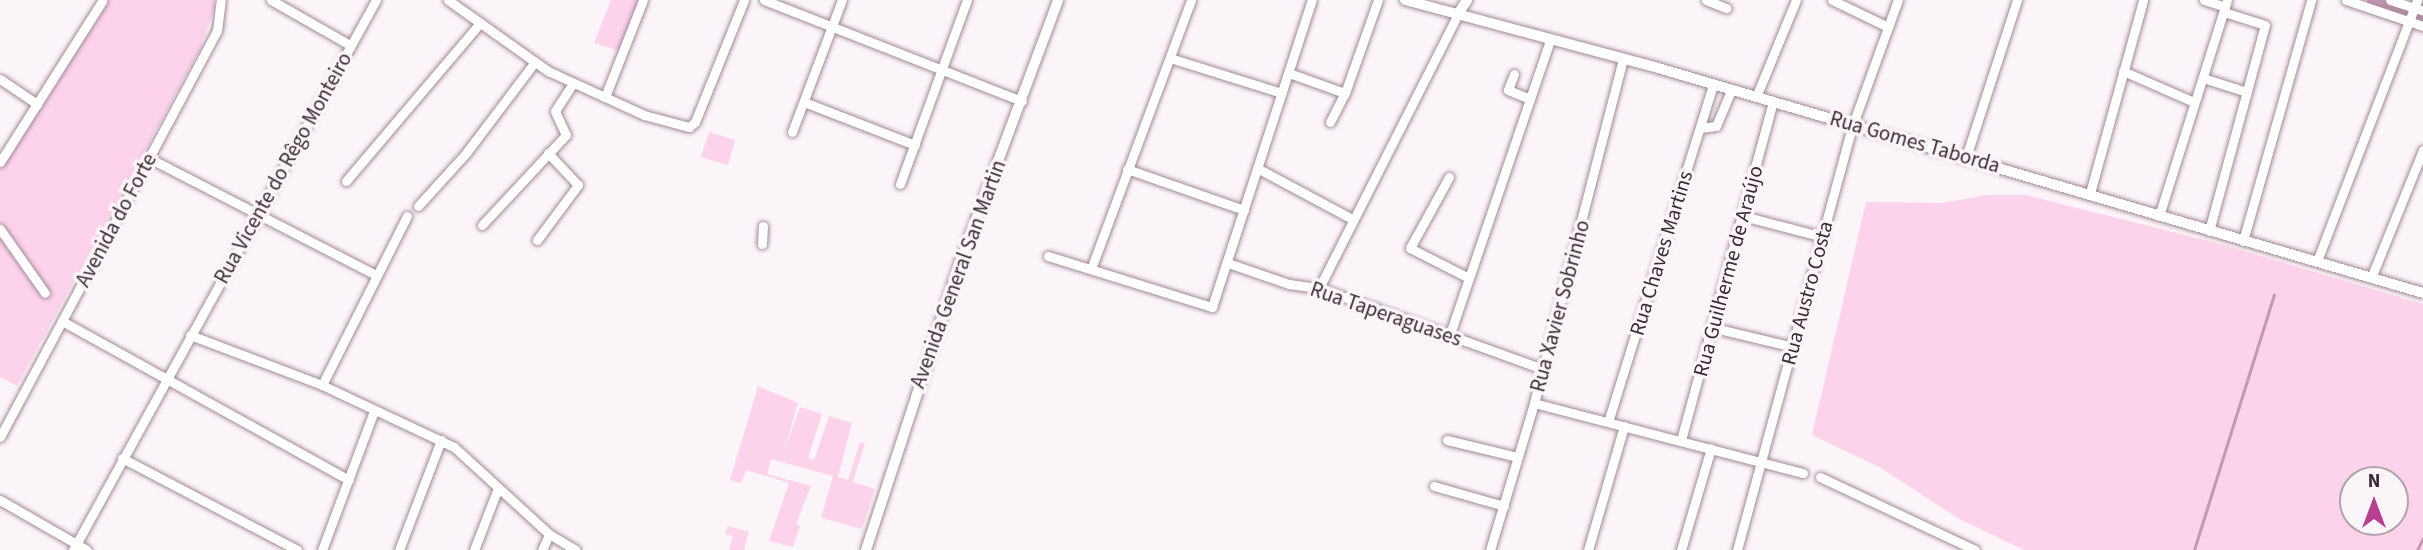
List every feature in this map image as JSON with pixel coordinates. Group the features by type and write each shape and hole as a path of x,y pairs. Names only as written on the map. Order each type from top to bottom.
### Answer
{"main road":[{"name":"Avenida General San Martin","path":"866,550 961,260 1058,0"},
{"name":"Rua Gomes Taborda","path":"1405,0 1853,124 2423,293"},
{"path":"1458,14 1467,0"}],"street":[{"name":"Avenida do Forte","path":"0,437 217,30 221,0"},
{"path":"271,0 350,45"},
{"name":"Rua Vicente do Rêgo Monteiro","path":"74,547 376,0"},
{"path":"448,0 534,62 573,83 644,115 690,127 744,0"},
{"path":"605,97 643,0"},
{"path":"764,0 1022,101"},
{"path":"792,132 842,0"},
{"path":"900,184 967,0"},
{"path":"1091,269 1191,0"},
{"path":"1048,256 1210,308 1228,263 1312,0"},
{"path":"1330,122 1345,93 1378,0"},
{"path":"1706,0 1726,8"},
{"path":"1756,97 1796,0"},
{"path":"1832,0 1888,27"},
{"name":"Rua Austro Costa","path":"1737,550 1853,124 1898,0"},
{"path":"1966,157 2017,0"},
{"path":"2090,193 2143,0"},
{"path":"2204,0 2225,6 2265,25 2209,231"},
{"path":"2243,241 2311,0"},
{"path":"2346,0 2414,12"},
{"path":"2390,0 2414,12 2423,26"},
{"path":"0,162 102,1"},
{"path":"2159,216 2225,6"},
{"path":"2317,261 2414,12"},
{"path":"1320,288 1352,219 1458,14"},
{"path":"346,181 480,23"},
{"path":"1450,334 1550,40"},
{"path":"1170,58 1282,93"},
{"name":"Rua Xavier Sobrinho","path":"1490,550 1534,403 1623,60"},
{"path":"418,206 466,153 534,62"},
{"path":"2123,71 2194,102"},
{"path":"1289,73 1345,93"},
{"path":"1514,74 1508,90 1530,99"},
{"path":"2203,78 2247,92"},
{"path":"0,79 37,104"},
{"path":"482,225 567,133 555,111 573,83"},
{"name":"Rua Chaves Martins","path":"1608,422 1713,85"},
{"path":"1700,128 1716,126 1731,90"},
{"path":"804,102 915,145"},
{"name":"Rua Guilherme de Araújo","path":"1681,440 1714,328 1773,102"},
{"path":"2371,278 2423,150"},
{"path":"537,240 578,185 548,153"},
{"path":"149,158 374,274"},
{"path":"1257,168 1352,219"},
{"path":"1127,169 1244,210"},
{"path":"1449,177 1410,248 1469,278"},
{"path":"322,385 374,274 407,216"},
{"path":"1743,216 1823,237"},
{"path":"762,244 763,226"},
{"path":"0,229 45,293"},
{"name":"Rua Taperaguases","path":"1228,263 1289,284 1320,288 1543,369"},
{"path":"62,321 349,480"},
{"path":"1714,328 1793,347"},
{"path":"190,335 322,385 441,440 549,534 576,550"},
{"path":"1534,403 1803,473"},
{"path":"322,550 374,411"},
{"path":"1588,550 1624,426"},
{"path":"399,550 441,440"},
{"path":"1447,440 1517,457"},
{"path":"1681,550 1711,448"},
{"path":"122,458 297,550"},
{"path":"1820,477 1975,550"},
{"path":"1434,486 1504,506"},
{"path":"474,550 498,488"},
{"path":"0,500 74,547 87,550"},
{"path":"542,550 549,534"}],"shaded area":[{"path":"106,0 214,0 214,10 200,49 17,386 0,377 0,168"},
{"path":"611,0 640,0 620,51 594,43"},
{"path":"709,132 735,140 728,165 701,157"},
{"path":"1988,195 2026,195 2224,245 2423,304 2423,550 2024,550 1959,519 1881,468 1812,435 1866,202 1942,203"},
{"path":"758,386 798,403 784,451 800,407 822,414 808,458 814,460 829,416 852,423 838,477 848,480 860,442 865,443 853,482 875,489 862,529 821,518 833,476 771,459 767,474 811,486 796,524 800,526 793,547 769,541 789,483 746,470 741,483 730,480"},
{"path":"728,526 749,532 744,550 729,550 733,536 725,534"}],"waterway":[{"path":"2371,0 2423,18"},
{"path":"2194,550 2274,295"},
{"path":"2417,550 2423,538"}]}
